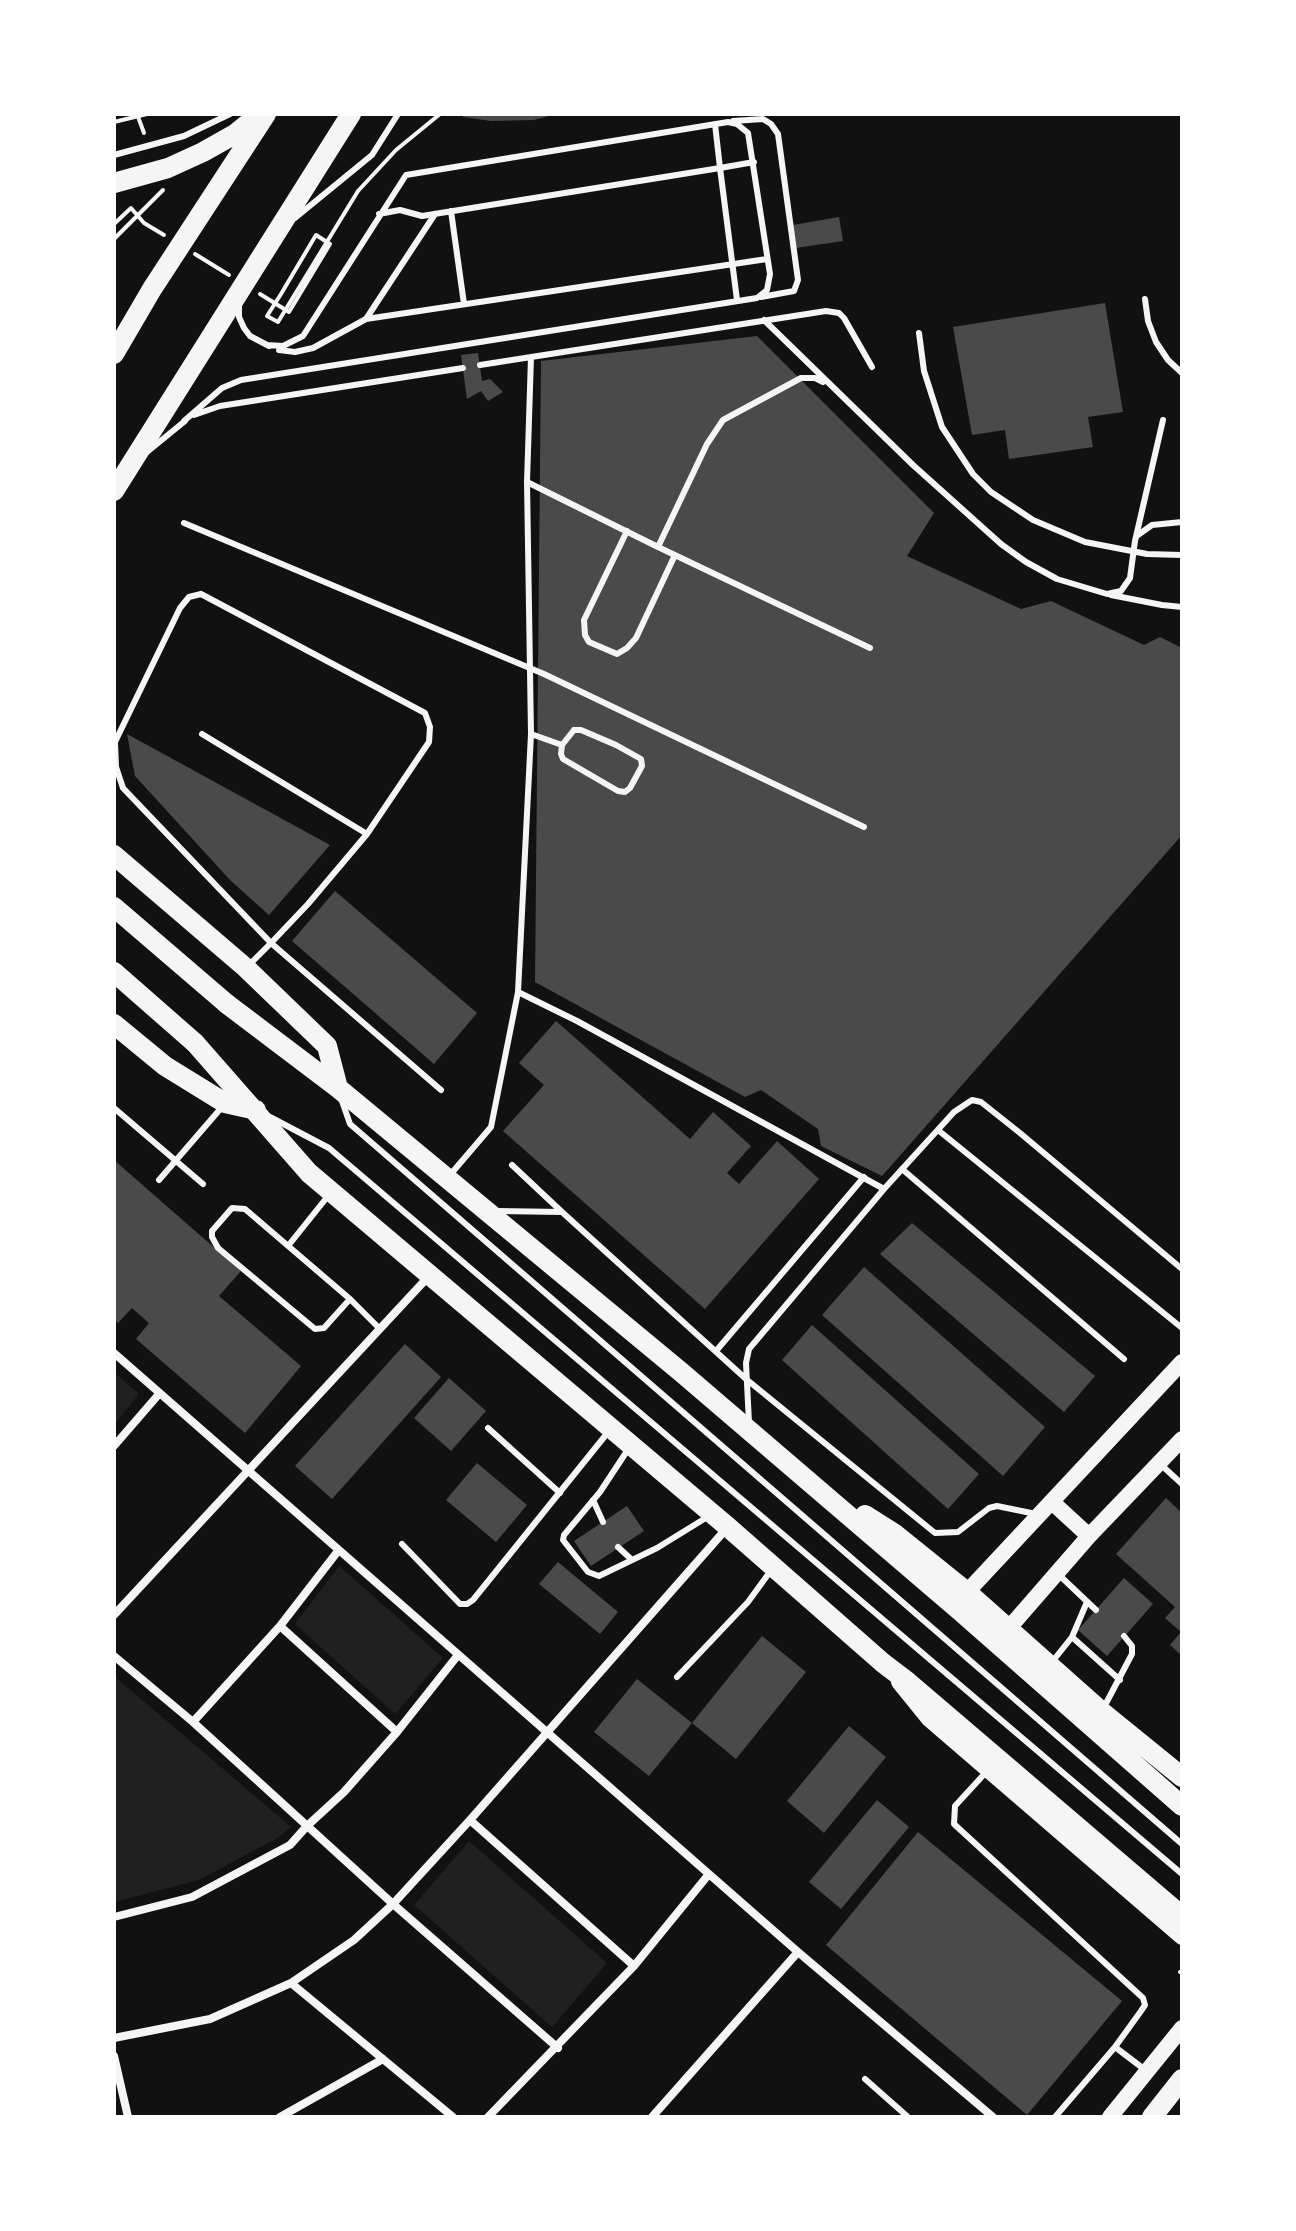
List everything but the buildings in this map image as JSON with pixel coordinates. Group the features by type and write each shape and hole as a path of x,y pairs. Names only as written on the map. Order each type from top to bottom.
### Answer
{"main road":[{"path":"114,183 168,168 203,152 235,134 259,114"},
{"path":"114,354 152,289 266,114"},
{"path":"117,486 351,114"},
{"path":"114,855 246,968 327,1046 338,1088"},
{"path":"114,907 227,1004 338,1088 487,1210 817,1487 964,1601 1182,1806"},
{"path":"114,972 195,1043 309,1173 908,1682 1175,1917 1182,1937"},
{"path":"114,1024 165,1066 225,1103 256,1110"},
{"path":"964,1601 1182,1362"},
{"path":"1009,1628 1089,1536 1182,1439"},
{"path":"1052,1502 1089,1536"},
{"path":"964,1601 1009,1628 1102,1712 1182,1777"},
{"path":"883,1663 929,1719 1175,1917"},
{"path":"1110,2117 1182,2028"},
{"path":"1152,2117 1182,2079"}],"street":[{"path":"114,1615 430,1274"},
{"path":"114,1353 798,1952 993,2117"},
{"path":"114,1446 159,1394"},
{"path":"114,2038 210,2019 291,1983 354,1940 393,1904 547,1733 720,1520"},
{"path":"193,1722 280,1626 338,1551"},
{"path":"280,1626 397,1732"},
{"path":"114,1917 192,1897 290,1845 344,1792 458,1655"},
{"path":"114,1656 193,1722 393,1904 558,2048"},
{"path":"470,1820 634,1966"},
{"path":"488,2117 634,1966 709,1874"},
{"path":"652,2117 798,1952"},
{"path":"291,1983 453,2117"},
{"path":"114,2056 128,2117"},
{"path":"280,2117 383,2059"}],"lane":[{"path":"114,155 184,136 230,114"},
{"path":"273,235 372,155 398,114"},
{"path":"117,486 142,457 222,388 241,380 794,291 798,280 778,134 763,119 752,118 412,172 401,179 303,336 283,346 267,345"},
{"path":"728,122 737,124 748,133 754,162 769,284 757,298"},
{"path":"715,124 737,300"},
{"path":"379,214 400,210 415,216 754,162"},
{"path":"451,211 464,304"},
{"path":"366,319 436,213"},
{"path":"245,280 238,306 239,317 250,336 285,351 305,351 322,345 366,319 767,259"},
{"path":"1145,299 1148,321 1156,342 1182,373"},
{"path":"480,365 826,311 839,313 872,367"},
{"path":"764,320 1001,544 1026,562 1057,579 1107,594 1182,607"},
{"path":"919,333 924,371 942,427 973,474 991,492 1033,520 1085,542 1132,553 1182,555"},
{"path":"447,1178 491,1127 518,992 531,734 527,482 531,357"},
{"path":"184,421 220,406 463,368"},
{"path":"658,547 707,444 723,420 801,378 815,378 830,385"},
{"path":"1107,594 1121,591 1127,586 1163,420"},
{"path":"527,482 870,648"},
{"path":"1135,541 1146,527 1182,522"},
{"path":"184,523 528,668 864,827"},
{"path":"627,531 584,620 589,642 617,654 627,648 636,638 675,555"},
{"path":"246,968 271,943 308,904 367,834 429,742 430,727 425,713 201,594 189,597 180,608 115,742 116,767 123,788 271,943 441,1090"},
{"path":"574,730 581,730 636,754 642,766 630,788 625,792 618,791 563,759 562,745 574,730"},
{"path":"202,734 367,834"},
{"path":"531,734 562,745"},
{"path":"518,992 577,1021 884,1189"},
{"path":"338,1088 350,1124 1182,1844"},
{"path":"750,1431 746,1379 749,1349 884,1189 954,1112 972,1100 981,1102 1182,1269"},
{"path":"159,1180 225,1103"},
{"path":"114,1108 203,1184"},
{"path":"256,1110 329,1148 1182,1874"},
{"path":"938,1130 1182,1328"},
{"path":"512,1165 746,1379 935,1533 958,1532 989,1508 997,1506 1040,1515"},
{"path":"902,1169 1124,1359"},
{"path":"716,1351 864,1177"},
{"path":"288,1246 332,1192"},
{"path":"350,1299 324,1328 315,1329 218,1248 212,1231 232,1208 245,1209 350,1299 380,1329"},
{"path":"487,1210 562,1212"},
{"path":"488,1428 560,1493"},
{"path":"402,1544 460,1604 467,1604 612,1428"},
{"path":"631,1445 563,1540 592,1576 599,1576 720,1520"},
{"path":"1159,1463 1182,1484"},
{"path":"593,1500 603,1522"},
{"path":"618,1547 632,1560"},
{"path":"677,1677 748,1602 774,1566"},
{"path":"1057,1573 1096,1610"},
{"path":"1049,1666 1072,1637 1087,1602"},
{"path":"1102,1712 1132,1654 1132,1646 1124,1636"},
{"path":"1072,1637 1120,1680"},
{"path":"988,1769 955,1806 954,1824 1143,1998 1145,2005 1115,2047 1055,2117"},
{"path":"1115,2047 1147,2071"},
{"path":"865,2079 908,2117"}],"path":[{"path":"114,122 147,114"},
{"path":"281,294 267,316 278,322 358,191 396,150 440,114"},
{"path":"114,239 164,189 168,168"}],"shaded area":[{"path":"114,1372 139,1394 114,1425"},
{"path":"339,1566 443,1658 395,1714 295,1624"},
{"path":"114,1676 291,1827 279,1837 199,1880 114,1902"},
{"path":"469,1841 607,1963 552,2027 414,1905"}]}
